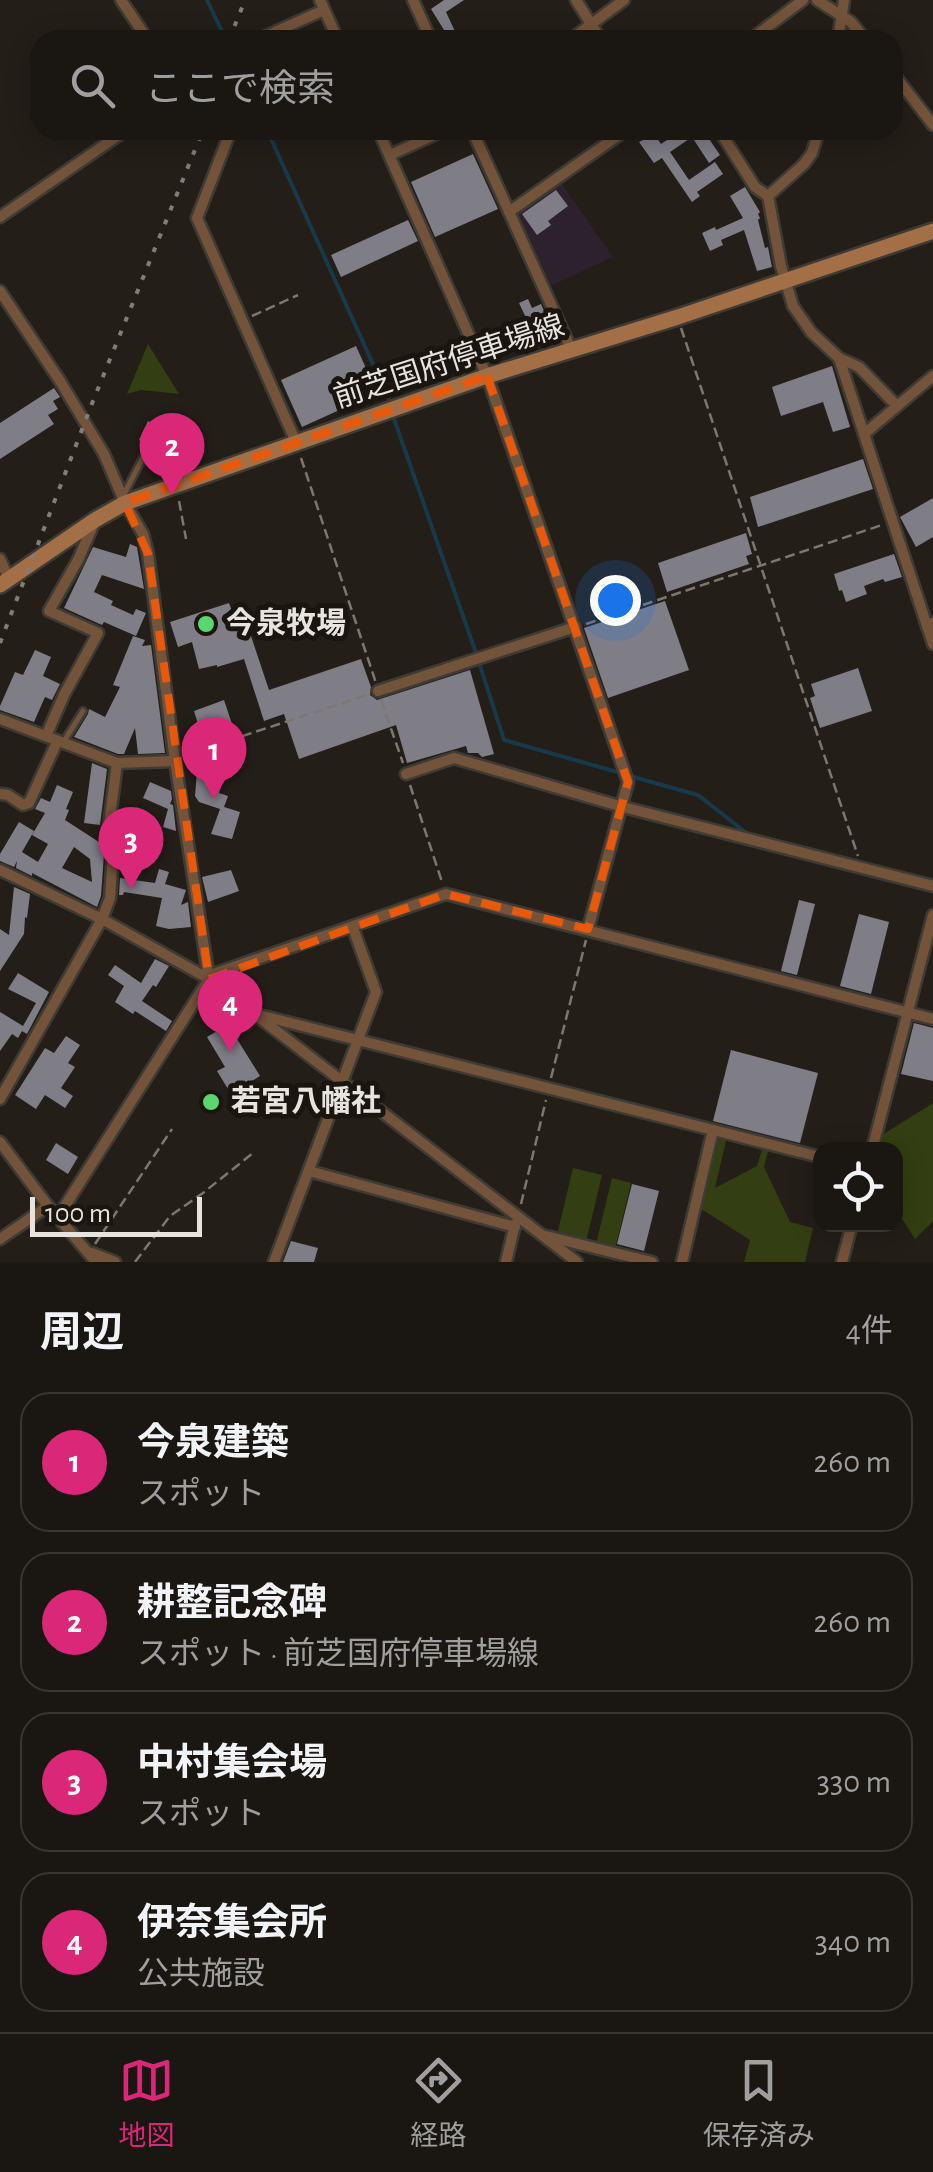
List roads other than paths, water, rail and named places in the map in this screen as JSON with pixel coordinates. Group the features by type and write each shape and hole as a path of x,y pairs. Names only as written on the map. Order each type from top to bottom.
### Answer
{"main road":[{"name":"前芝国府停車場線","path":"5,582 124,499 933,230"}],"street":[{"path":"120,0 141,30"},
{"path":"413,0 426,30"},
{"path":"576,0 593,30"},
{"path":"583,30 624,0"},
{"path":"763,30 803,0"},
{"path":"817,0 858,30"},
{"path":"840,30 844,0"},
{"path":"277,30 322,5 333,30"},
{"path":"903,86 933,125"},
{"path":"0,217 112,140"},
{"path":"226,140 197,218 296,442"},
{"path":"383,140 487,376 628,782 588,929"},
{"path":"390,155 423,140"},
{"path":"477,140 572,350"},
{"path":"510,212 612,140"},
{"path":"725,140 755,187 768,196 784,281 793,306 811,332 839,358 859,366 897,406"},
{"path":"768,196 804,164 816,140"},
{"path":"0,291 104,454 142,534 209,979"},
{"path":"839,358 930,624 933,644"},
{"path":"864,434 932,378"},
{"path":"0,794 24,805 29,802 55,740 64,695 98,633 49,611 95,520"},
{"path":"0,559 5,582"},
{"path":"378,692 575,627"},
{"path":"0,719 117,762 175,761"},
{"path":"406,774 454,758 623,807 933,886"},
{"path":"0,1099 102,919 110,898 112,854 108,833 117,762"},
{"path":"0,870 102,919 209,979 516,1222 577,1262"},
{"path":"58,1217 209,979 446,894 933,1019"},
{"path":"874,1142 933,915"},
{"path":"274,1262 376,992 353,928"},
{"path":"254,1013 813,1154"},
{"path":"682,1262 713,1130"},
{"path":"0,1142 58,1217 94,1254 115,1262"},
{"path":"309,1171 516,1222"},
{"path":"0,1239 48,1206"},
{"path":"506,1262 516,1222"},
{"path":"842,1262 850,1232"},
{"path":"541,1235 652,1262"}],"lane":[{"path":"124,499 146,452"},
{"path":"55,740 84,711"}],"waterway":[{"path":"207,0 221,30"},
{"path":"272,140 392,406"},
{"path":"393,416 504,740 621,773"},
{"path":"630,776 698,795 749,835"},
{"path":"865,864 933,881"}],"railway":[{"path":"233,30 245,0"},
{"path":"0,643 199,140"}],"place":[{"name":"耕整記念碑","path":"172,495"},
{"name":"今泉牧場","path":"206,624"},
{"name":"今泉建築","path":"214,799"},
{"name":"中村集会場","path":"131,889"},
{"name":"伊奈集会所","path":"230,1052"},
{"name":"若宮八幡社","path":"211,1102"}]}
